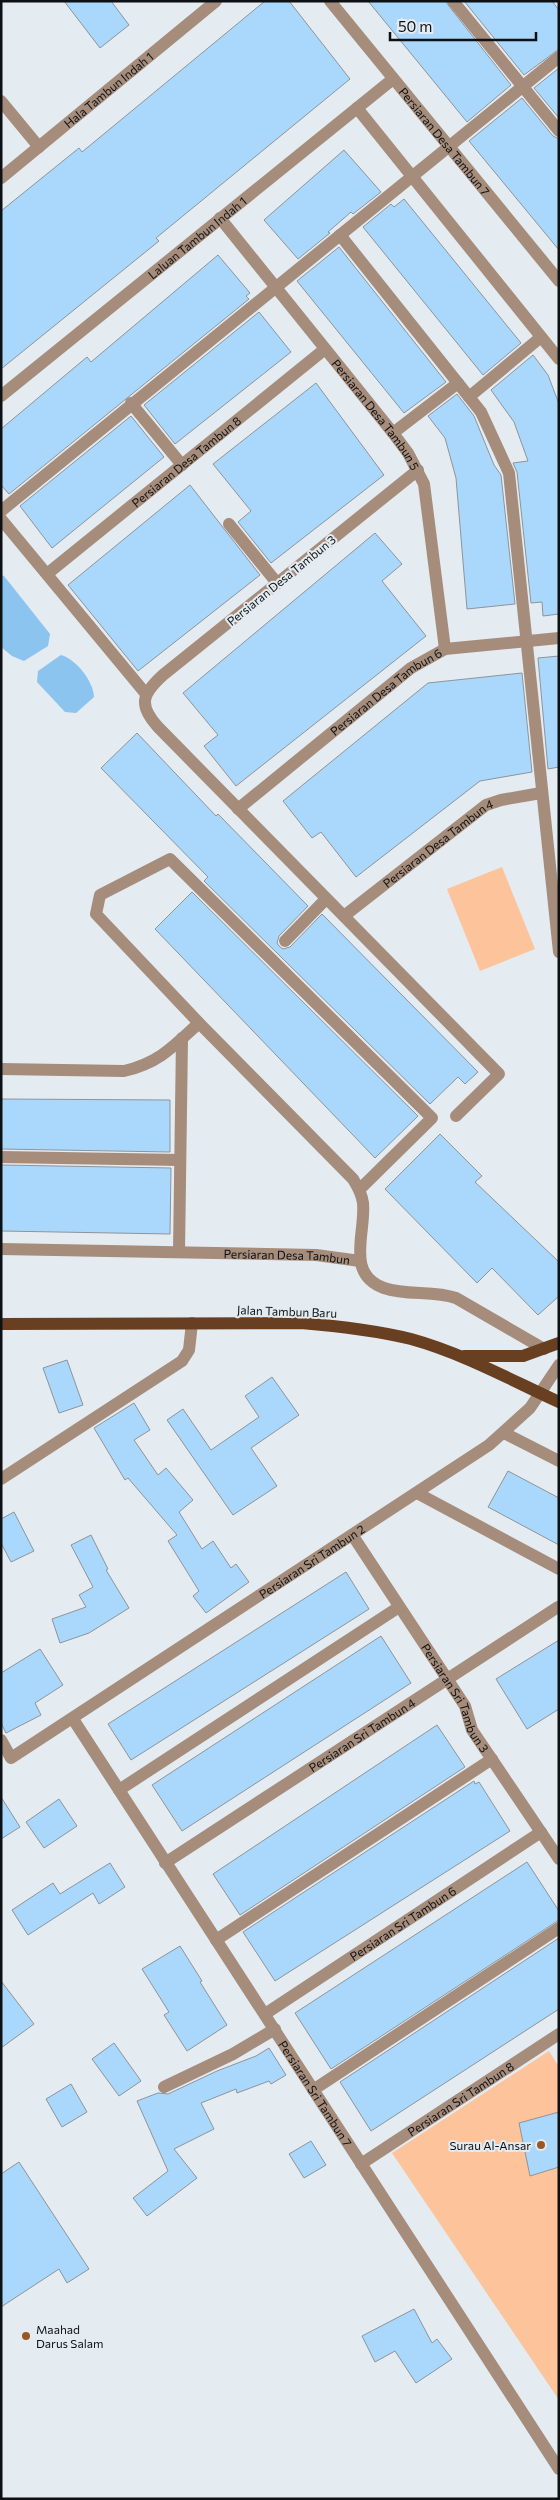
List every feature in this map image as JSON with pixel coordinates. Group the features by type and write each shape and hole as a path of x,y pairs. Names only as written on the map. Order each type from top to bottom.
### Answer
{"main road":[{"name":"Jalan Tambun Baru","path":"1,1324 301,1323 342,1327 413,1340 456,1355 559,1402"},
{"path":"456,1355 523,1356 559,1342"}],"street":[{"name":"Hala Tambun Indah 1","path":"1,178 216,1"},
{"name":"Persiaran Desa Tambun 7","path":"330,1 559,281"},
{"path":"453,1 559,131"},
{"path":"1,511 275,286 559,57"},
{"name":"Laluan Tambun Indah 1","path":"1,396 393,79"},
{"path":"1,102 39,147"},
{"path":"357,108 559,360"},
{"name":"Persiaran Desa Tambun 5","path":"220,218 393,433 418,470 428,499 445,649"},
{"path":"340,234 469,397 489,426 509,473 541,793 555,885 559,952"},
{"path":"469,397 541,337"},
{"name":"Persiaran Desa Tambun 8","path":"47,574 325,349"},
{"path":"393,433 458,383"},
{"path":"131,404 182,465"},
{"name":"Persiaran Desa Tambun 3","path":"146,694 163,675 418,470"},
{"path":"1,519 146,694 144,702 150,718 499,1074 456,1116"},
{"path":"229,524 277,583"},
{"name":"Persiaran Desa Tambun 6","path":"238,809 411,668 445,649 559,638"},
{"name":"Persiaran Desa Tambun 4","path":"344,916 486,805 501,800 541,793"},
{"path":"360,1189 432,1118 170,859 100,895 96,914 199,1023 353,1179 360,1189 364,1213 360,1261"},
{"path":"285,941 326,899"},
{"path":"1,1069 124,1071 156,1061 199,1023"},
{"path":"179,1252 182,1038"},
{"path":"1,1157 180,1160"},
{"name":"Persiaran Desa Tambun","path":"1,1249 316,1254 360,1261 364,1272 371,1280 383,1288 397,1292 442,1293 456,1298 544,1349"},
{"path":"1,1479 182,1361 189,1350 192,1323"},
{"name":"Persiaran Sri Tambun 2","path":"1,1740 11,1758 417,1493 504,1433 530,1408 559,1365"},
{"path":"504,1433 559,1461"},
{"path":"417,1493 559,1569"},
{"name":"Persiaran Sri Tambun 3","path":"353,1536 465,1706 472,1730 559,1859"},
{"path":"119,1790 399,1607"},
{"name":"Persiaran Sri Tambun 4","path":"165,1863 558,1607"},
{"name":"Persiaran Sri Tambun 7","path":"73,1719 361,2164 554,2451 559,2469"},
{"path":"216,1940 492,1759"},
{"name":"Persiaran Sri Tambun 6","path":"265,2014 541,1832"},
{"path":"313,2090 559,1928"},
{"path":"164,2087 233,2054 275,2029"},
{"name":"Persiaran Sri Tambun 8","path":"361,2164 559,2034"}],"shaded area":[{"path":"502,867 535,949 480,971 447,889"},
{"path":"549,2051 559,2067 559,2400 392,2153"}],"water":[{"path":"1,575 4,576 50,634 48,646 24,661 12,656 1,647"},
{"path":"61,655 78,666 91,684 93,691 94,697 76,713 65,712 37,682 38,671"}],"building":[{"path":"64,1 111,1 129,25 100,48"},
{"path":"265,1 289,1 350,79 156,238 159,241 1,369 1,211 79,148 82,152"},
{"path":"368,1 445,1 511,85 467,122"},
{"path":"464,1 552,1 559,10 559,49 524,75"},
{"path":"559,68 559,118 534,88"},
{"path":"522,98 553,136 559,139 559,250 469,141"},
{"path":"344,150 381,192 353,214 351,212 328,232 330,233 298,259 264,220"},
{"path":"404,199 521,343 483,375 363,227 391,204 394,207"},
{"path":"339,247 446,382 404,413 297,281"},
{"path":"218,255 250,293 246,296 249,299 9,494 1,485 1,429 87,357 91,362"},
{"path":"259,312 291,352 175,444 144,405"},
{"path":"533,355 548,375 559,404 559,614 543,616 542,602 531,603 517,472 513,463 528,461 514,422 491,390"},
{"path":"316,383 384,475 271,563 238,522 251,511 213,464"},
{"path":"457,394 474,416 494,465 501,475 515,604 467,609 456,478 445,438 428,416"},
{"path":"131,416 164,457 52,548 20,506"},
{"path":"190,485 260,575 138,671 68,585"},
{"path":"375,533 402,564 382,581 426,636 236,786 204,746 218,735 183,693"},
{"path":"559,656 559,767 548,769 538,658"},
{"path":"522,673 532,772 480,781 356,877 321,832 312,838 283,801 428,683"},
{"path":"137,733 216,816 218,814 308,906 279,936 277,943 279,946 283,949 290,947 322,914 478,1072 465,1084 458,1077 430,1104 204,881 208,877 101,768"},
{"path":"192,892 418,1116 375,1158 155,929"},
{"path":"1,1099 170,1100 170,1152 1,1149"},
{"path":"440,1134 482,1176 475,1182 559,1262 559,1296 538,1315 492,1268 477,1283 385,1189"},
{"path":"1,1165 171,1168 170,1234 1,1231"},
{"path":"67,1360 83,1405 59,1413 43,1368"},
{"path":"272,1377 299,1415 251,1448 277,1486 233,1515 167,1420 183,1409 211,1450 259,1417 245,1396"},
{"path":"134,1403 150,1430 134,1440 158,1475 166,1468 193,1500 179,1512 202,1549 213,1541 231,1568 236,1564 249,1582 206,1613 193,1596 199,1591 168,1541 177,1535 128,1478 125,1480 94,1428"},
{"path":"508,1471 559,1498 559,1545 488,1507"},
{"path":"14,1512 34,1551 11,1562 1,1543 1,1519"},
{"path":"91,1535 108,1569 106,1570 129,1608 89,1633 60,1643 52,1619 86,1607 79,1595 93,1587 71,1545"},
{"path":"346,1572 369,1609 131,1760 108,1724"},
{"path":"381,1636 411,1683 182,1831 152,1785"},
{"path":"559,1640 559,1709 527,1729 496,1679"},
{"path":"40,1649 63,1685 35,1703 41,1715 6,1733 1,1723 1,1673"},
{"path":"437,1725 465,1767 240,1915 213,1874"},
{"path":"474,1781 475,1784 479,1782 510,1831 275,1981 243,1932"},
{"path":"1,1797 20,1827 1,1839"},
{"path":"59,1799 77,1826 44,1848 26,1822"},
{"path":"527,1862 559,1911 559,1920 331,2069 295,2013"},
{"path":"110,1863 125,1887 99,1904 93,1893 28,1935 12,1910 53,1883 60,1894"},
{"path":"559,1938 559,2009 371,2131 340,2082"},
{"path":"180,1946 227,2025 187,2051 164,2015 169,2012 142,1969"},
{"path":"1,1981 34,2024 1,2048"},
{"path":"114,2043 141,2081 119,2096 92,2059"},
{"path":"269,2048 286,2075 271,2084 269,2081 237,2093 236,2089 201,2103 214,2129 174,2149 197,2178 147,2216 133,2198 168,2171 137,2101 158,2093 168,2094 217,2071 256,2056"},
{"path":"71,2084 87,2112 62,2127 46,2099"},
{"name":"Surau Al-Ansar","path":"559,2112 559,2167 530,2176 519,2123"},
{"path":"311,2141 326,2165 304,2178 289,2154"},
{"path":"19,2162 89,2269 67,2283 59,2269 1,2307 1,2174"},
{"path":"414,2309 432,2343 437,2339 452,2359 416,2383 395,2351 375,2362 362,2336"}],"place":[{"name":"Surau Al-Ansar","path":"541,2145"},
{"name":"Maahad Darus Salam","path":"26,2336"}]}
